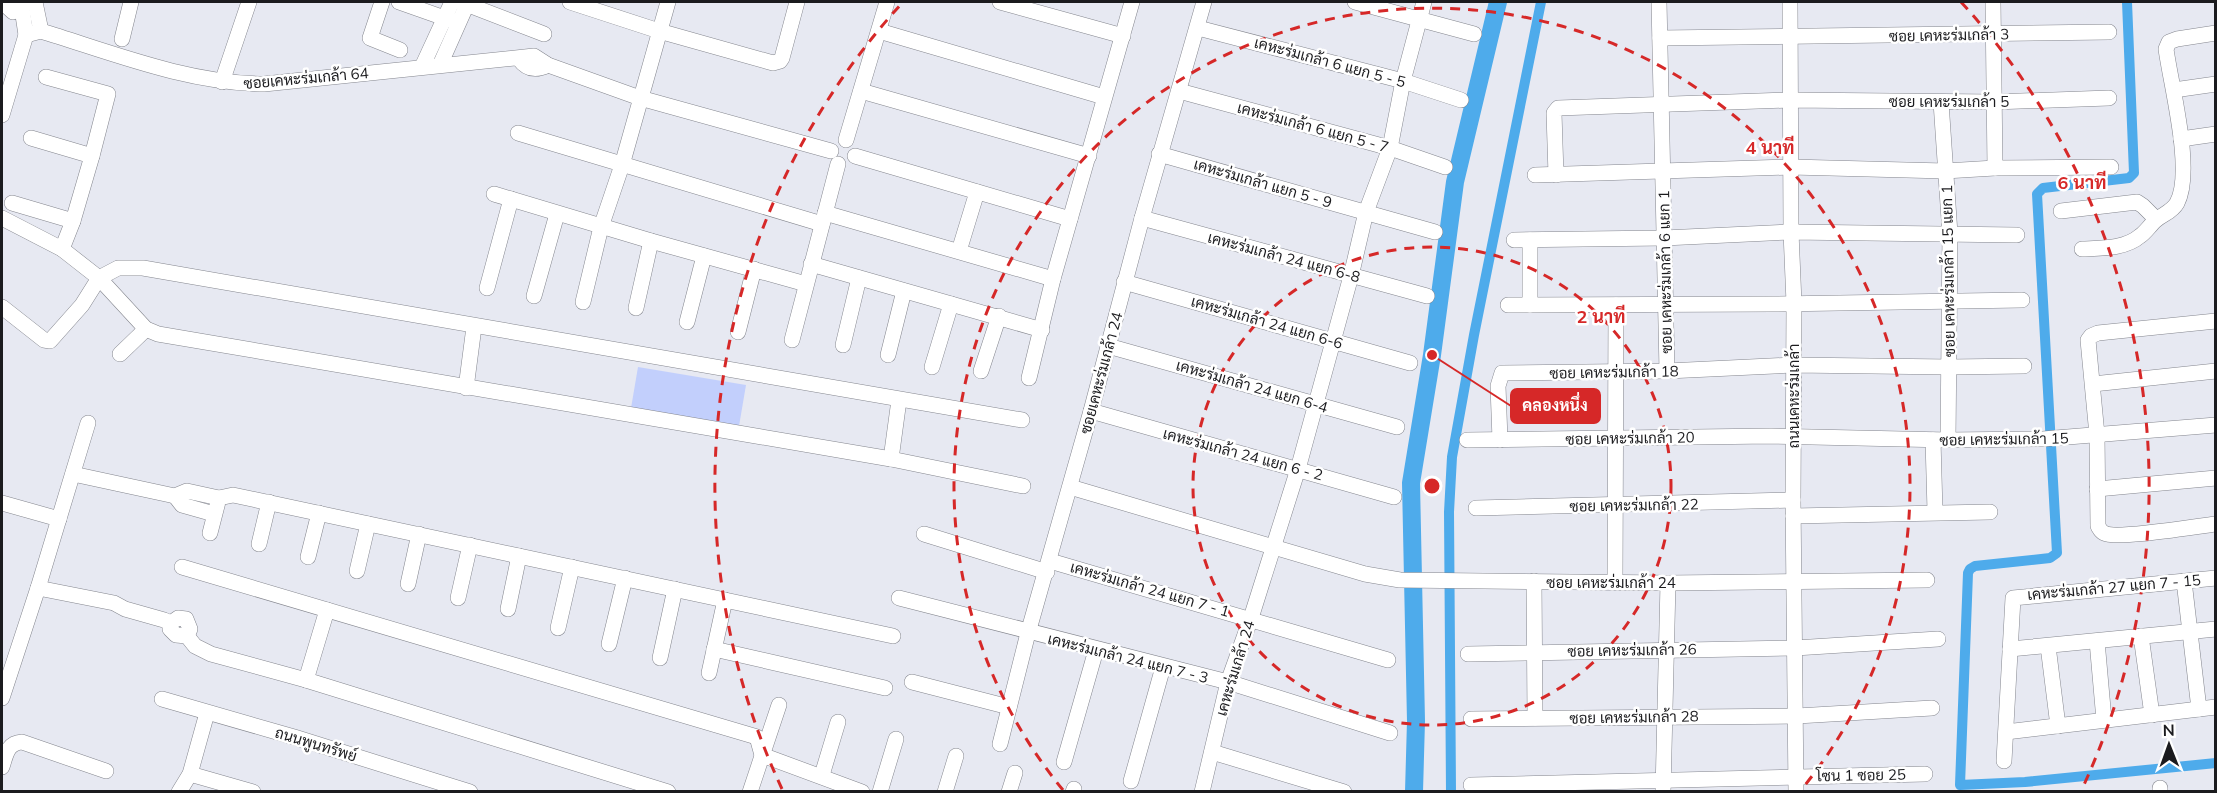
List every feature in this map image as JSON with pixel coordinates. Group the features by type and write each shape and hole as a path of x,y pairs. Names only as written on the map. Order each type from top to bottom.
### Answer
{"street":[{"path":"2,115 33,33 35,2"},
{"path":"122,39 131,2"},
{"path":"222,82 249,2"},
{"path":"382,2 370,38 400,50"},
{"path":"399,2 452,21"},
{"path":"422,67 462,2 544,34"},
{"path":"570,2 659,31 777,63 782,58 791,3"},
{"path":"583,302 601,227 622,165 668,2"},
{"path":"846,140 887,2"},
{"path":"1000,2 1123,36"},
{"path":"1029,378 1053,279 1132,2"},
{"name":"ซอยเคหะร่มเกล้า 24","path":"1000,744 1028,633 1091,411 1159,154 1204,2"},
{"path":"1355,2 1474,34"},
{"name":"เคหะร่มเกล้า 24","path":"1202,792 1228,682 1251,618 1298,469 1351,276 1366,212 1390,148 1403,81 1425,2"},
{"name":"ซอย เคหะร่มเกล้า 6 แยก 1","path":"1659,2 1667,371"},
{"name":"ถนนเคหะร่มเกล้า","path":"1790,2 1796,784"},
{"path":"1993,2 1995,168"},
{"path":"12,5 33,33"},
{"path":"440,65 452,21"},
{"name":"เคหะร่มเกล้า 6 แยก 5 - 5","path":"1198,28 1403,81 1461,100"},
{"path":"879,31 1104,97"},
{"name":"ซอย เคหะร่มเกล้า 3","path":"1660,38 2109,32"},
{"name":"ซอยเคหะร่มเกล้า 64","path":"33,33 222,82 264,84 527,57 525,66 532,69 540,69 548,65 640,98"},
{"path":"2082,249 2115,246 2138,238 2156,219 2171,210 2177,202 2183,181 2181,139 2166,49 2169,42 2177,39 2216,33"},
{"path":"46,77 108,94 92,156 62,249"},
{"path":"2174,90 2216,84"},
{"path":"861,91 1089,156"},
{"name":"เคหะร่มเกล้า 6 แยก 5 - 7","path":"1179,92 1390,148 1445,167"},
{"path":"640,98 834,158 848,164 855,156 854,146 846,140 836,142 834,158 824,219 792,340"},
{"name":"ซอย เคหะร่มเกล้า 5","path":"1556,175 1554,113 1557,108 1790,100 1994,102 2109,98"},
{"name":"ซอย เคหะร่มเกล้า 15 แยก 1","path":"1935,512 1950,367 1950,234 1941,102"},
{"path":"518,133 622,165 959,252 1053,279"},
{"path":"2181,139 2216,134"},
{"path":"31,138 92,156"},
{"name":"เคหะร่มเกล้า แยก 5 - 9","path":"1159,154 1435,232"},
{"path":"855,156 1070,219"},
{"path":"1535,175 1663,173 1791,167 1945,171 2111,167"},
{"path":"959,252 977,192"},
{"path":"494,194 601,227 806,284"},
{"path":"487,288 511,200"},
{"path":"2061,211 2137,202 2156,219"},
{"path":"12,203 73,220"},
{"path":"534,296 557,214"},
{"path":"2,218 62,249 99,278 146,329 158,334 891,459 1023,486"},
{"name":"เคหะร่มเกล้า 24 แยก 6-8","path":"1142,218 1427,296"},
{"path":"1514,240 1664,238 1791,232 2017,235"},
{"path":"1530,240 1530,305"},
{"path":"636,308 651,241"},
{"path":"687,322 704,256"},
{"path":"811,264 1042,330"},
{"path":"2,307 44,340 50,341 82,305 99,278 118,268 143,268 1022,420"},
{"path":"738,332 753,269"},
{"path":"843,345 859,278"},
{"name":"เคหะร่มเกล้า 24 แยก 6-6","path":"1124,282 1410,363"},
{"path":"888,355 904,291"},
{"path":"1508,305 2022,300"},
{"path":"932,367 951,304"},
{"path":"1615,582 1616,305"},
{"path":"981,371 999,316"},
{"path":"2216,321 2098,333 2088,340 2097,435 2098,526 2101,532 2123,534 2216,524"},
{"path":"466,388 474,327"},
{"path":"120,354 146,329"},
{"name":"เคหะร่มเกล้า 24 แยก 6-4","path":"1108,346 1397,427"},
{"name":"ซอย เคหะร่มเกล้า 18","path":"1500,440 1498,386 1502,373 1667,371 1792,364 2024,366"},
{"path":"2093,384 2216,371"},
{"path":"891,459 899,400"},
{"name":"เคหะร่มเกล้า 24 แยก 6 - 2","path":"1091,411 1394,497"},
{"path":"2,693 8,658 37,592 88,423"},
{"name":"ซอย เคหะร่มเกล้า 15","path":"1793,438 2050,439 2216,425"},
{"name":"ซอย เคหะร่มเกล้า 20","path":"1467,440 1771,436 1793,438"},
{"path":"73,474 175,496 187,491 219,498 233,495 269,502 893,636"},
{"path":"2097,489 2216,478"},
{"name":"ซอย เคหะร่มเกล้า 24","path":"1070,487 1365,574 1400,580 1668,583 1927,580"},
{"path":"175,496 182,505 214,514"},
{"path":"210,533 219,498"},
{"path":"259,544 269,502"},
{"path":"2,503 59,519"},
{"name":"ซอย เคหะร่มเกล้า 22","path":"1476,508 1616,506 1990,512"},
{"path":"308,557 320,513"},
{"path":"357,571 368,524"},
{"path":"408,584 419,534"},
{"name":"เคหะร่มเกล้า 24 แยก 7 - 1","path":"924,534 1251,618 1388,660"},
{"path":"458,598 470,545"},
{"path":"508,609 519,556"},
{"path":"182,567 757,737 762,755"},
{"path":"558,628 572,567"},
{"path":"609,644 625,578"},
{"name":"เคหะร่มเกล้า 27 แยก 7 - 15","path":"2010,649 2013,598 2216,578"},
{"path":"1534,581 1535,718"},
{"path":"2184,581 2199,709"},
{"path":"1663,785 1668,583"},
{"path":"660,657 675,589"},
{"path":"37,592 114,603 124,609 171,623 170,629 176,635 187,636 195,646 211,654 306,680 668,792"},
{"name":"เคหะร่มเกล้า 24 แยก 7 - 3","path":"899,598 1028,633 1228,682 1390,733"},
{"path":"708,673 725,600"},
{"path":"306,680 327,610"},
{"path":"2004,761 2010,649 2216,629"},
{"path":"2141,636 2152,715"},
{"name":"ซอย เคหะร่มเกล้า 26","path":"1468,654 1795,648 1938,639"},
{"path":"2097,641 2104,720"},
{"path":"2048,645 2058,726"},
{"path":"714,650 885,688"},
{"path":"1064,762 1096,650"},
{"path":"1131,781 1163,667"},
{"path":"912,682 1010,707"},
{"name":"ถนนพูนทรัพย์","path":"162,699 470,792"},
{"path":"750,792 779,705"},
{"path":"2006,732 2216,707"},
{"name":"ซอย เคหะร่มเกล้า 28","path":"1471,719 1797,716 1932,708"},
{"path":"178,792 190,774 207,712"},
{"path":"822,775 838,722"},
{"path":"880,792 896,739"},
{"path":"2,767 8,748 17,742 22,742 106,771"},
{"path":"1212,752 1344,792"},
{"path":"762,755 822,775 862,792"},
{"path":"945,792 956,756"},
{"path":"1009,792 1015,773"},
{"path":"190,774 250,791"},
{"name":"โซน 1 ซอย 25","path":"1471,785 1796,784 1925,774"}],"shaded area":[{"path":"638,367 746,385 738,432 630,414"}],"waterway":[{"path":"1414,792 1416,721 1411,483 1432,355 1455,182 1498,2"},
{"path":"1451,792 1449,512 1452,457 1474,335 1541,2"},
{"path":"2127,2 2134,173 2129,178 2043,188 2037,194 2057,553 2050,558 1975,566 1968,573 1960,785 2025,782 2216,763"}],"place":[{"name":"คลองหนึ่ง","path":"1432,355"}]}
